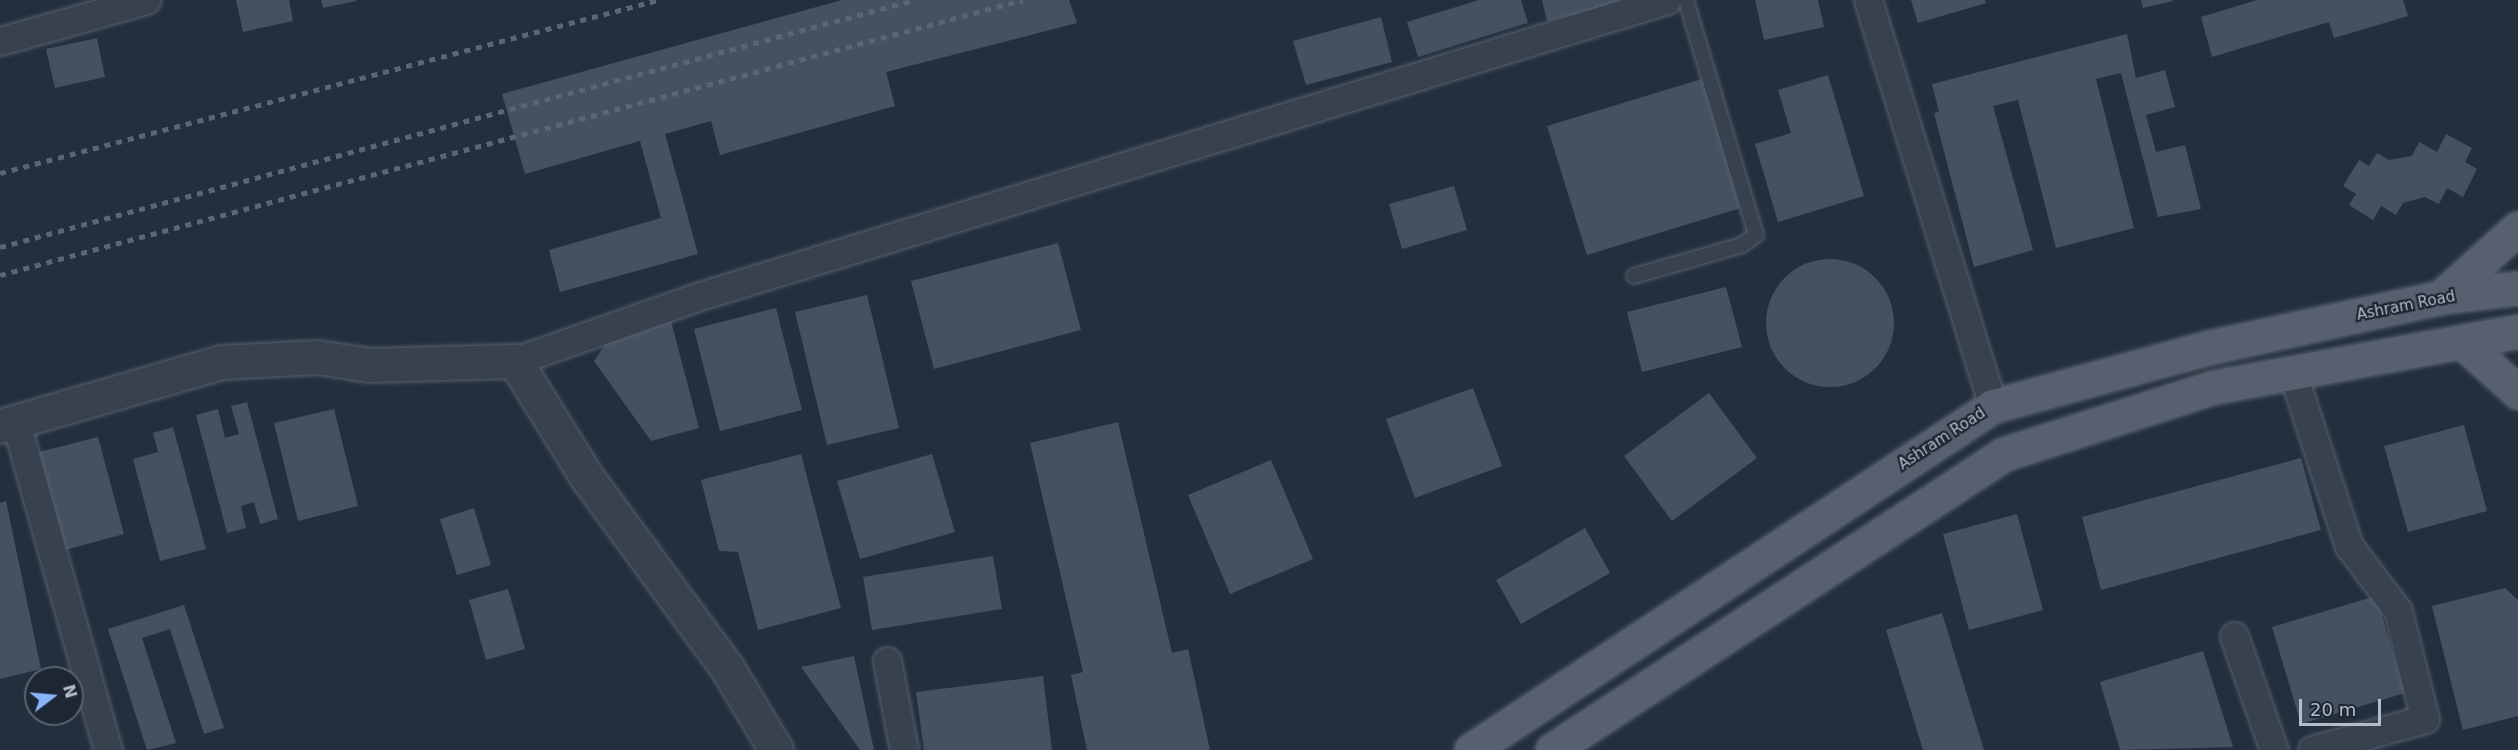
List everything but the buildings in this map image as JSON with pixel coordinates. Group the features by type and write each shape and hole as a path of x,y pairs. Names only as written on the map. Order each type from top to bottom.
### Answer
{"main road":[{"path":"2441,297 2518,228"},
{"name":"Ashram Road","path":"1471,750 1993,406 2206,348 2441,297 2518,288"},
{"path":"1552,750 2004,454 2214,387 2463,343 2518,331"},
{"path":"2463,343 2518,392"}],"street":[{"path":"0,41 146,0"},
{"path":"108,750 8,424 222,362 317,357 369,365 515,361 734,286 1667,0"},
{"path":"1868,0 1993,406"},
{"path":"515,361 586,476 727,668 776,750"},
{"path":"2293,374 2349,546 2398,611 2425,719 2312,750"},
{"path":"2234,636 2274,750"},
{"path":"887,661 904,750"}],"lane":[{"path":"1634,276 1742,245 1756,235 1686,0"}],"railway":[{"path":"0,173 658,0"},
{"path":"0,247 914,0"},
{"path":"0,275 1023,0"}]}
